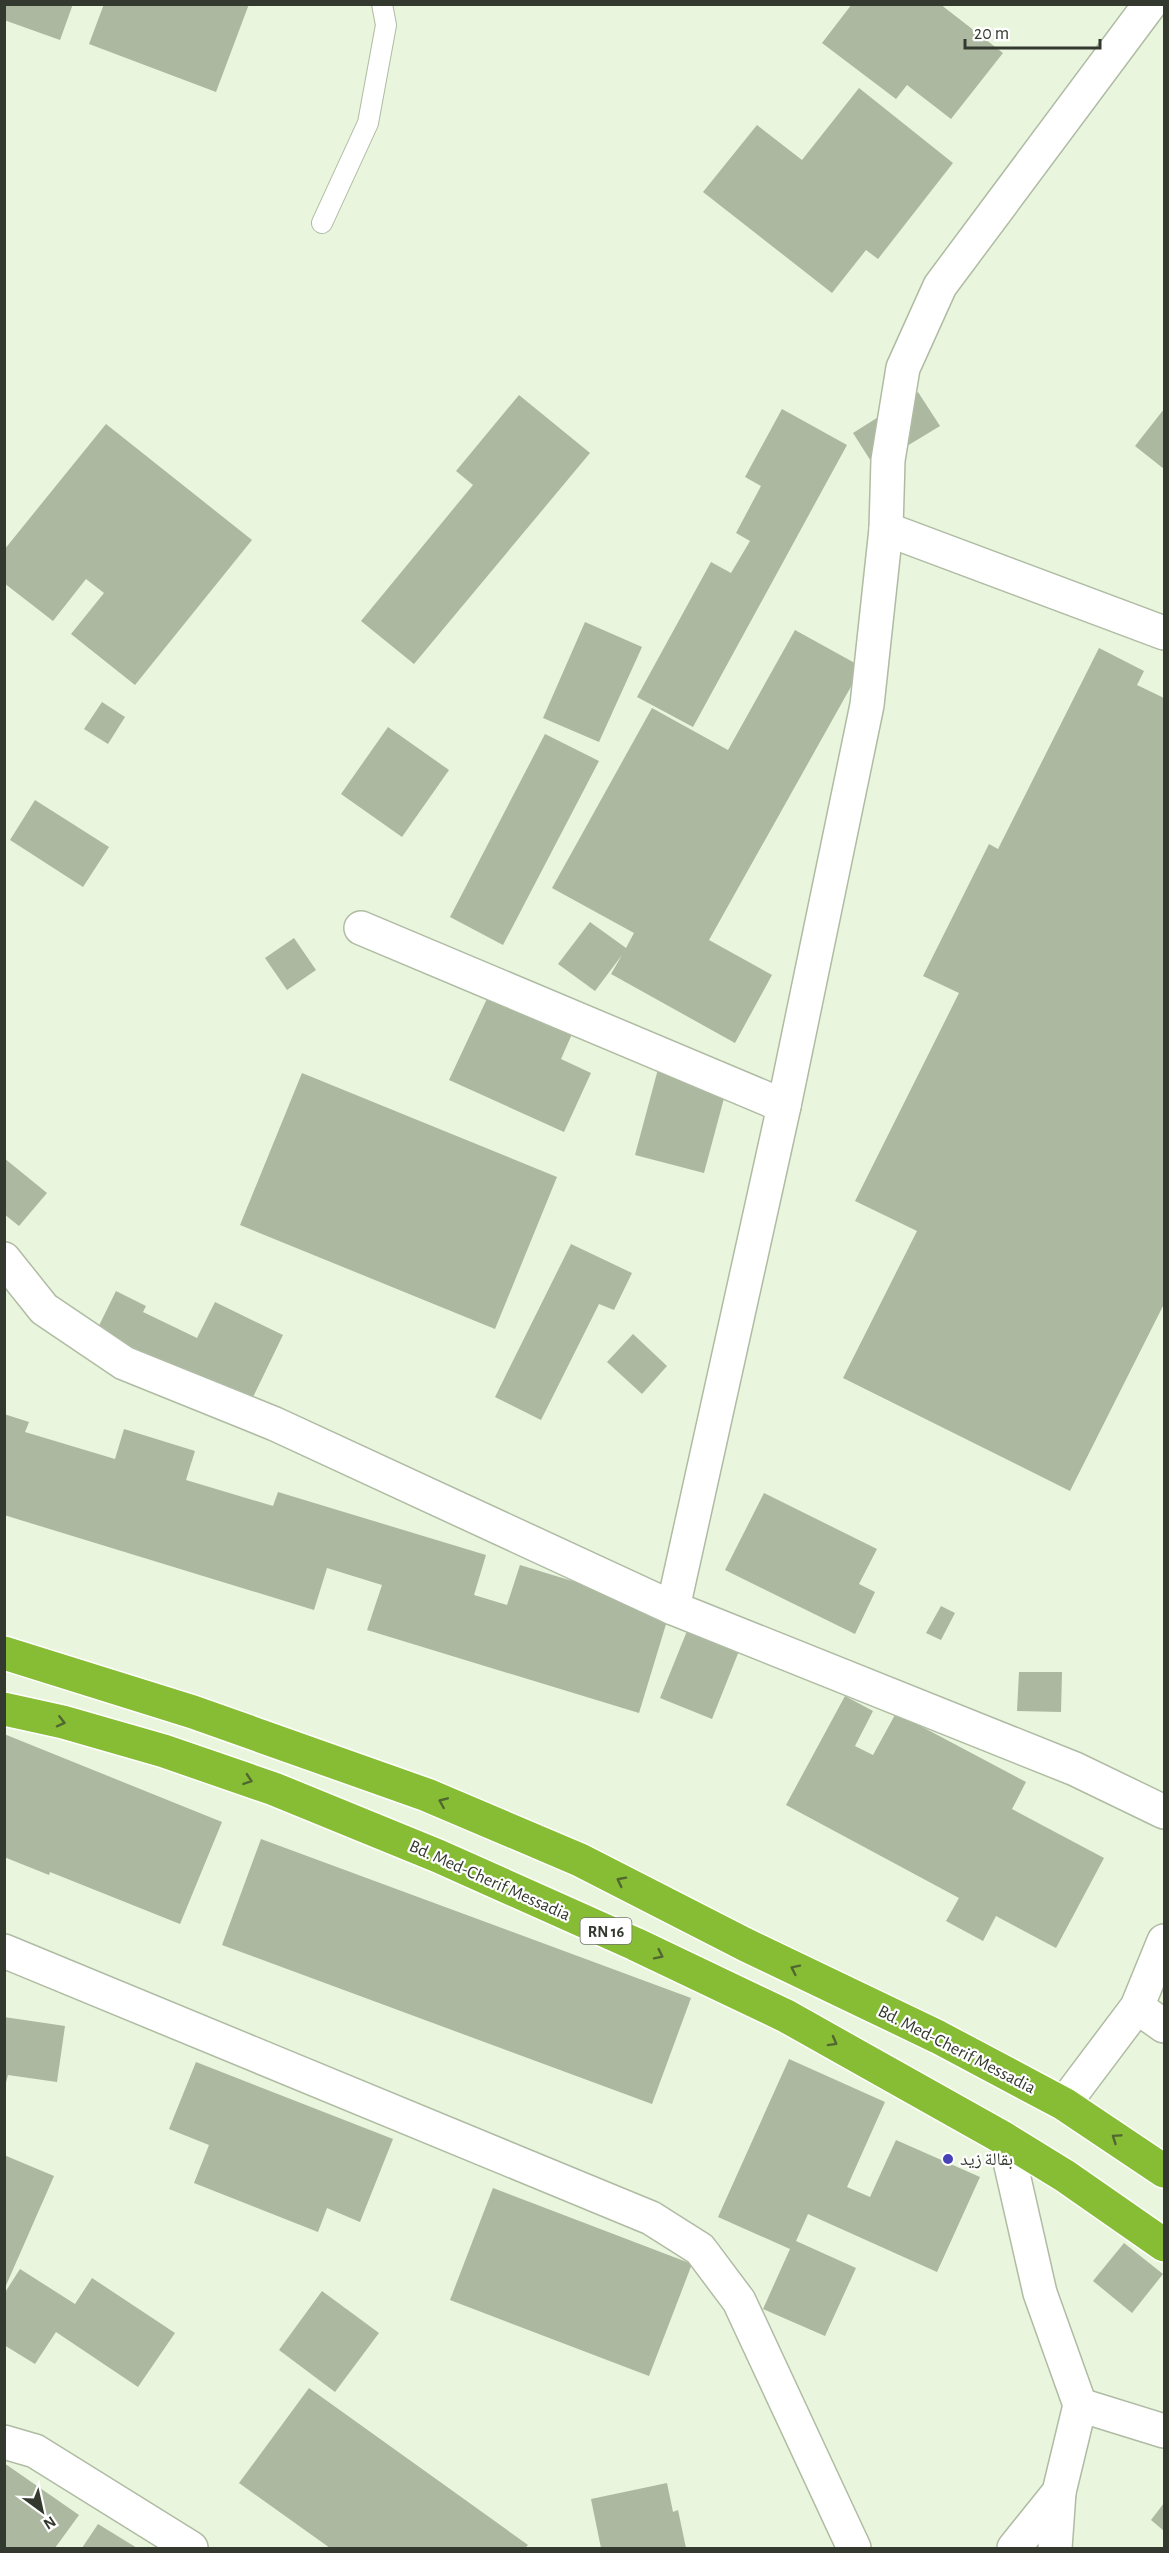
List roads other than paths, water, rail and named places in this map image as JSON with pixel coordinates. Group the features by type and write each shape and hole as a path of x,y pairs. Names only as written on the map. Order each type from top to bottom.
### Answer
{"highway":[{"name":"Bd. Med-Cherif Messadia","path":"4,1653 193,1712 438,1800 591,1866 746,1945 938,2037 1064,2104 1164,2171"},
{"name":"Bd. Med-Cherif Messadia","path":"4,1709 63,1722 186,1759 274,1789 438,1856 635,1944 786,2016 1005,2139 1065,2176 1164,2245"}],"street":[{"path":"673,1608 784,1106 867,705 886,529 888,460 903,368 940,286 1150,4"},
{"path":"886,529 1164,633"},
{"path":"361,927 784,1106"},
{"path":"4,1259 44,1309 124,1363 275,1424 673,1608 1075,1769 1164,1812"},
{"path":"1064,2104 1137,2007 1164,1941"},
{"path":"4,1951 651,2218 700,2249 739,2301 854,2548"},
{"path":"1137,2007 1164,2026"},
{"path":"1005,2139 1040,2293 1080,2406 1059,2492 1055,2548"},
{"path":"1080,2406 1164,2431"},
{"path":"4,2442 35,2451 191,2548"},
{"path":"1014,2548 1059,2492"}],"lane":[{"path":"322,223 368,123 386,25 382,4"}],"place":[{"name":"بقالة زيد","path":"948,2159"}]}
